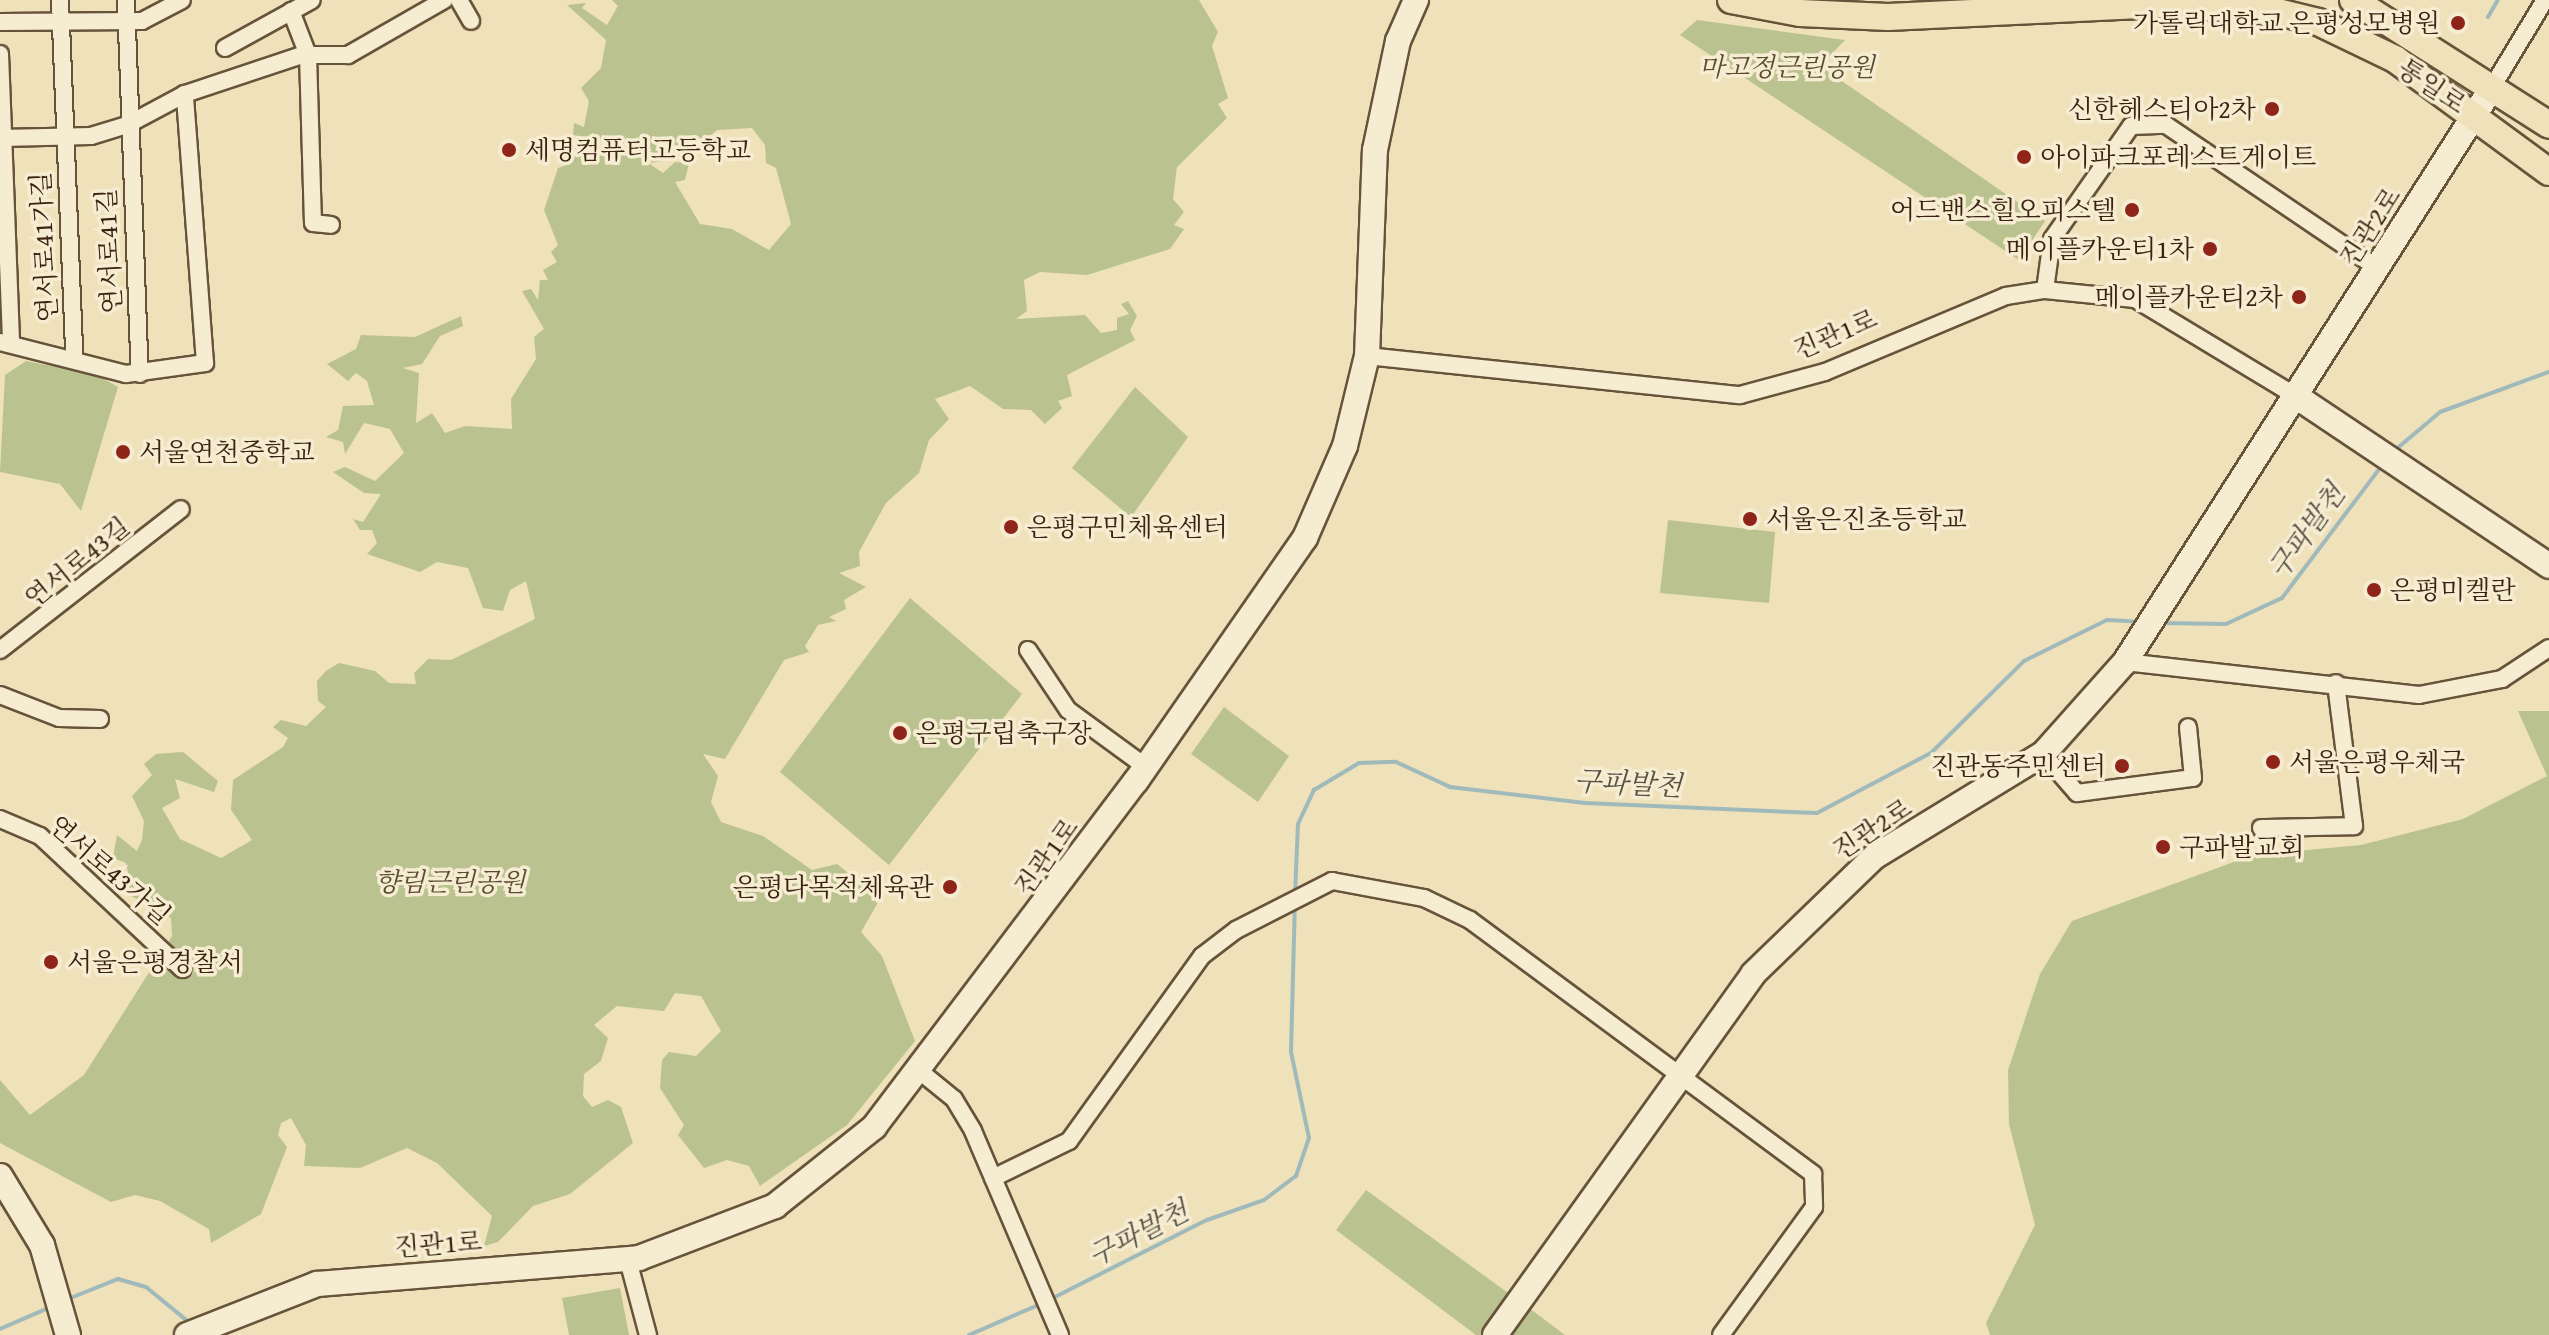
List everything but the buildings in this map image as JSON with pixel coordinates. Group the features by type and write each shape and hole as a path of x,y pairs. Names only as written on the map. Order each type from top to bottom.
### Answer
{"main road":[{"name":"진관1로","path":"187,1335 317,1284 378,1276 628,1260 775,1206 833,1164 922,1073 1146,767 1305,538 1345,446 1367,356 1375,150 1398,41 1416,0"},
{"name":"통일로","path":"1731,0 1800,13 1888,17 2167,4 2278,12 2318,22 2395,59 2549,172"},
{"name":"통일로","path":"2353,0 2549,125"},
{"name":"진관2로","path":"1495,1335 1753,974 1835,888 2043,754 2131,653 2491,89"},
{"path":"2294,395 2549,566"},
{"path":"0,1176 42,1245 67,1333"}],"street":[{"name":"연서로41가길","path":"60,0 74,356"},
{"name":"연서로41길","path":"126,0 127,125 140,374"},
{"path":"0,22 127,21 162,14 182,0"},
{"path":"225,48 312,0"},
{"name":"연서로41가길","path":"1,138 63,136 127,125 185,94 308,55 348,55 444,0"},
{"path":"459,0 471,21"},
{"name":"통일로","path":"2491,89 2545,0"},
{"path":"291,11 308,55 313,223 331,225"},
{"name":"연서로41가길","path":"0,54 6,343"},
{"path":"6,343 74,356 140,374 205,363 185,94"},
{"path":"2045,290 2052,239 2131,126 2166,125 2377,268"},
{"name":"진관1로","path":"1367,356 1740,395 1825,372 1993,300 2045,290 2135,299 2294,395"},
{"name":"연서로43길","path":"0,650 181,509"},
{"path":"2131,653 2419,695 2455,691 2502,679 2549,648"},
{"path":"1028,650 1068,710 1146,767"},
{"path":"2261,828 2354,826 2336,683"},
{"path":"0,695 66,718 100,719"},
{"path":"2043,754 2077,793 2193,778 2188,727"},
{"name":"연서로43가길","path":"0,819 40,836 182,969"},
{"path":"993,1178 1069,1141 1202,956 1252,920 1332,881 1424,898 1470,920 1813,1174 1814,1207 1721,1335"},
{"path":"922,1073 954,1099 993,1178 1060,1335"},
{"path":"628,1260 648,1335"}],"green space":[{"name":"향림근린공원","path":"612,0 1199,0 1218,32 1212,46 1228,98 1218,104 1227,118 1177,167 1173,199 1184,212 1174,225 1184,229 1170,249 1087,275 1040,272 1024,280 1027,311 1016,319 1085,315 1101,333 1117,330 1117,318 1129,314 1121,304 1128,301 1137,316 1130,330 1135,340 1067,375 1072,396 1058,401 1062,408 1045,424 1031,410 1003,409 970,386 935,399 949,419 929,440 919,473 886,503 859,552 860,566 839,573 866,587 844,600 846,609 829,617 836,621 818,625 805,646 809,652 784,660 725,759 703,754 718,776 711,802 721,822 763,836 812,870 837,864 880,899 861,932 882,956 915,1041 847,1125 760,1186 749,1166 727,1160 704,1168 678,1135 684,1125 660,1088 662,1060 669,1052 696,1056 721,1031 701,996 675,993 664,1011 617,1006 594,1025 608,1038 601,1061 584,1074 583,1096 592,1107 608,1100 621,1107 633,1143 570,1194 533,1206 498,1242 484,1246 492,1216 437,1163 407,1148 360,1168 304,1166 306,1145 291,1118 281,1123 278,1135 287,1147 261,1214 211,1243 209,1229 160,1201 135,1195 111,1202 0,1143 0,1080 30,1115 84,1075 172,936 171,918 126,893 120,882 130,883 126,863 113,858 117,835 137,851 142,840 144,821 132,796 152,775 144,764 156,754 183,752 218,781 214,792 175,779 180,798 162,808 180,839 221,858 252,840 231,810 233,780 283,747 288,738 273,727 281,720 306,726 326,707 318,701 317,681 326,671 339,663 375,671 389,683 416,684 414,673 428,659 451,660 535,619 526,581 510,590 503,611 483,608 468,568 437,562 420,572 367,554 377,543 372,530 360,530 353,519 363,522 381,494 364,493 333,472 345,467 375,481 404,453 390,429 364,423 345,454 343,442 326,437 338,430 343,406 374,405 367,381 356,373 348,381 327,364 356,349 361,335 415,337 461,316 463,326 440,336 422,364 403,368 419,373 416,423 432,413 445,433 465,426 512,429 511,399 536,359 534,337 544,329 522,291 531,289 538,300 540,280 548,280 543,270 557,262 551,252 558,245 544,210 558,168 570,164 568,147 634,153 663,173 675,162 689,163 685,180 675,182 700,224 732,229 769,250 791,224 776,168 766,163 765,145 752,128 717,130 689,153 652,163 646,147 573,135 574,123 584,127 589,101 581,88 601,68 606,40 567,5 586,3 582,8 607,25 618,6"},
{"name":"마고정근린공원","path":"1697,20 1845,40 1820,66 2045,221 2019,260 1680,35"},
{"path":"26,361 97,375 118,387 81,511 60,484 0,472 5,375"},
{"path":"1135,387 1188,437 1131,517 1072,468"},
{"path":"1668,520 1775,532 1769,603 1660,593"},
{"name":"은평구립축구장","path":"910,598 1022,694 889,865 780,772"},
{"path":"1224,707 1289,756 1258,802 1191,754"},
{"path":"2518,711 2549,711 2549,1335 1990,1335 1986,1323 2035,1225 2009,1124 2008,1070 2040,974 2072,921 2253,855 2361,845 2463,819 2547,776"},
{"path":"1366,1190 1565,1335 1476,1335 1336,1230"},
{"path":"620,1288 629,1335 569,1335 562,1298"}],"waterway":[{"path":"2488,17 2498,0"},
{"name":"구파발천","path":"2394,451 2440,412 2549,372"},
{"name":"구파발천","path":"2161,623 2226,624 2282,598 2383,464"},
{"name":"구파발천","path":"1295,895 1298,824 1314,790 1359,763 1396,762 1450,787 1585,803 1817,813 1931,753 2024,661 2107,620 2140,622"},
{"name":"구파발천","path":"1051,1299 1207,1220 1264,1200 1296,1176 1309,1138 1291,1052 1295,904"},
{"name":"구파발천","path":"68,1299 118,1279 146,1287 190,1323"},
{"name":"구파발천","path":"969,1335 1043,1303"},
{"name":"구파발천","path":"0,1329 53,1306"}],"place":[{"name":"가톨릭대학교 은평성모병원","path":"2458,23"},
{"name":"신한헤스티아2차","path":"2272,109"},
{"name":"세명컴퓨터고등학교","path":"509,150"},
{"name":"아이파크포레스트게이트","path":"2024,157"},
{"name":"어드밴스힐오피스텔","path":"2132,210"},
{"name":"메이플카운티1차","path":"2210,249"},
{"name":"메이플카운티2차","path":"2299,297"},
{"name":"서울연천중학교","path":"123,452"},
{"name":"서울은진초등학교","path":"1750,519"},
{"name":"은평구민체육센터","path":"1011,527"},
{"name":"은평미켈란","path":"2374,590"},
{"name":"은평구립축구장","path":"900,733"},
{"name":"서울은평우체국","path":"2273,762"},
{"name":"진관동주민센터","path":"2122,766"},
{"name":"구파발교회","path":"2163,847"},
{"name":"은평다목적체육관","path":"950,887"},
{"name":"서울은평경찰서","path":"51,962"}]}
